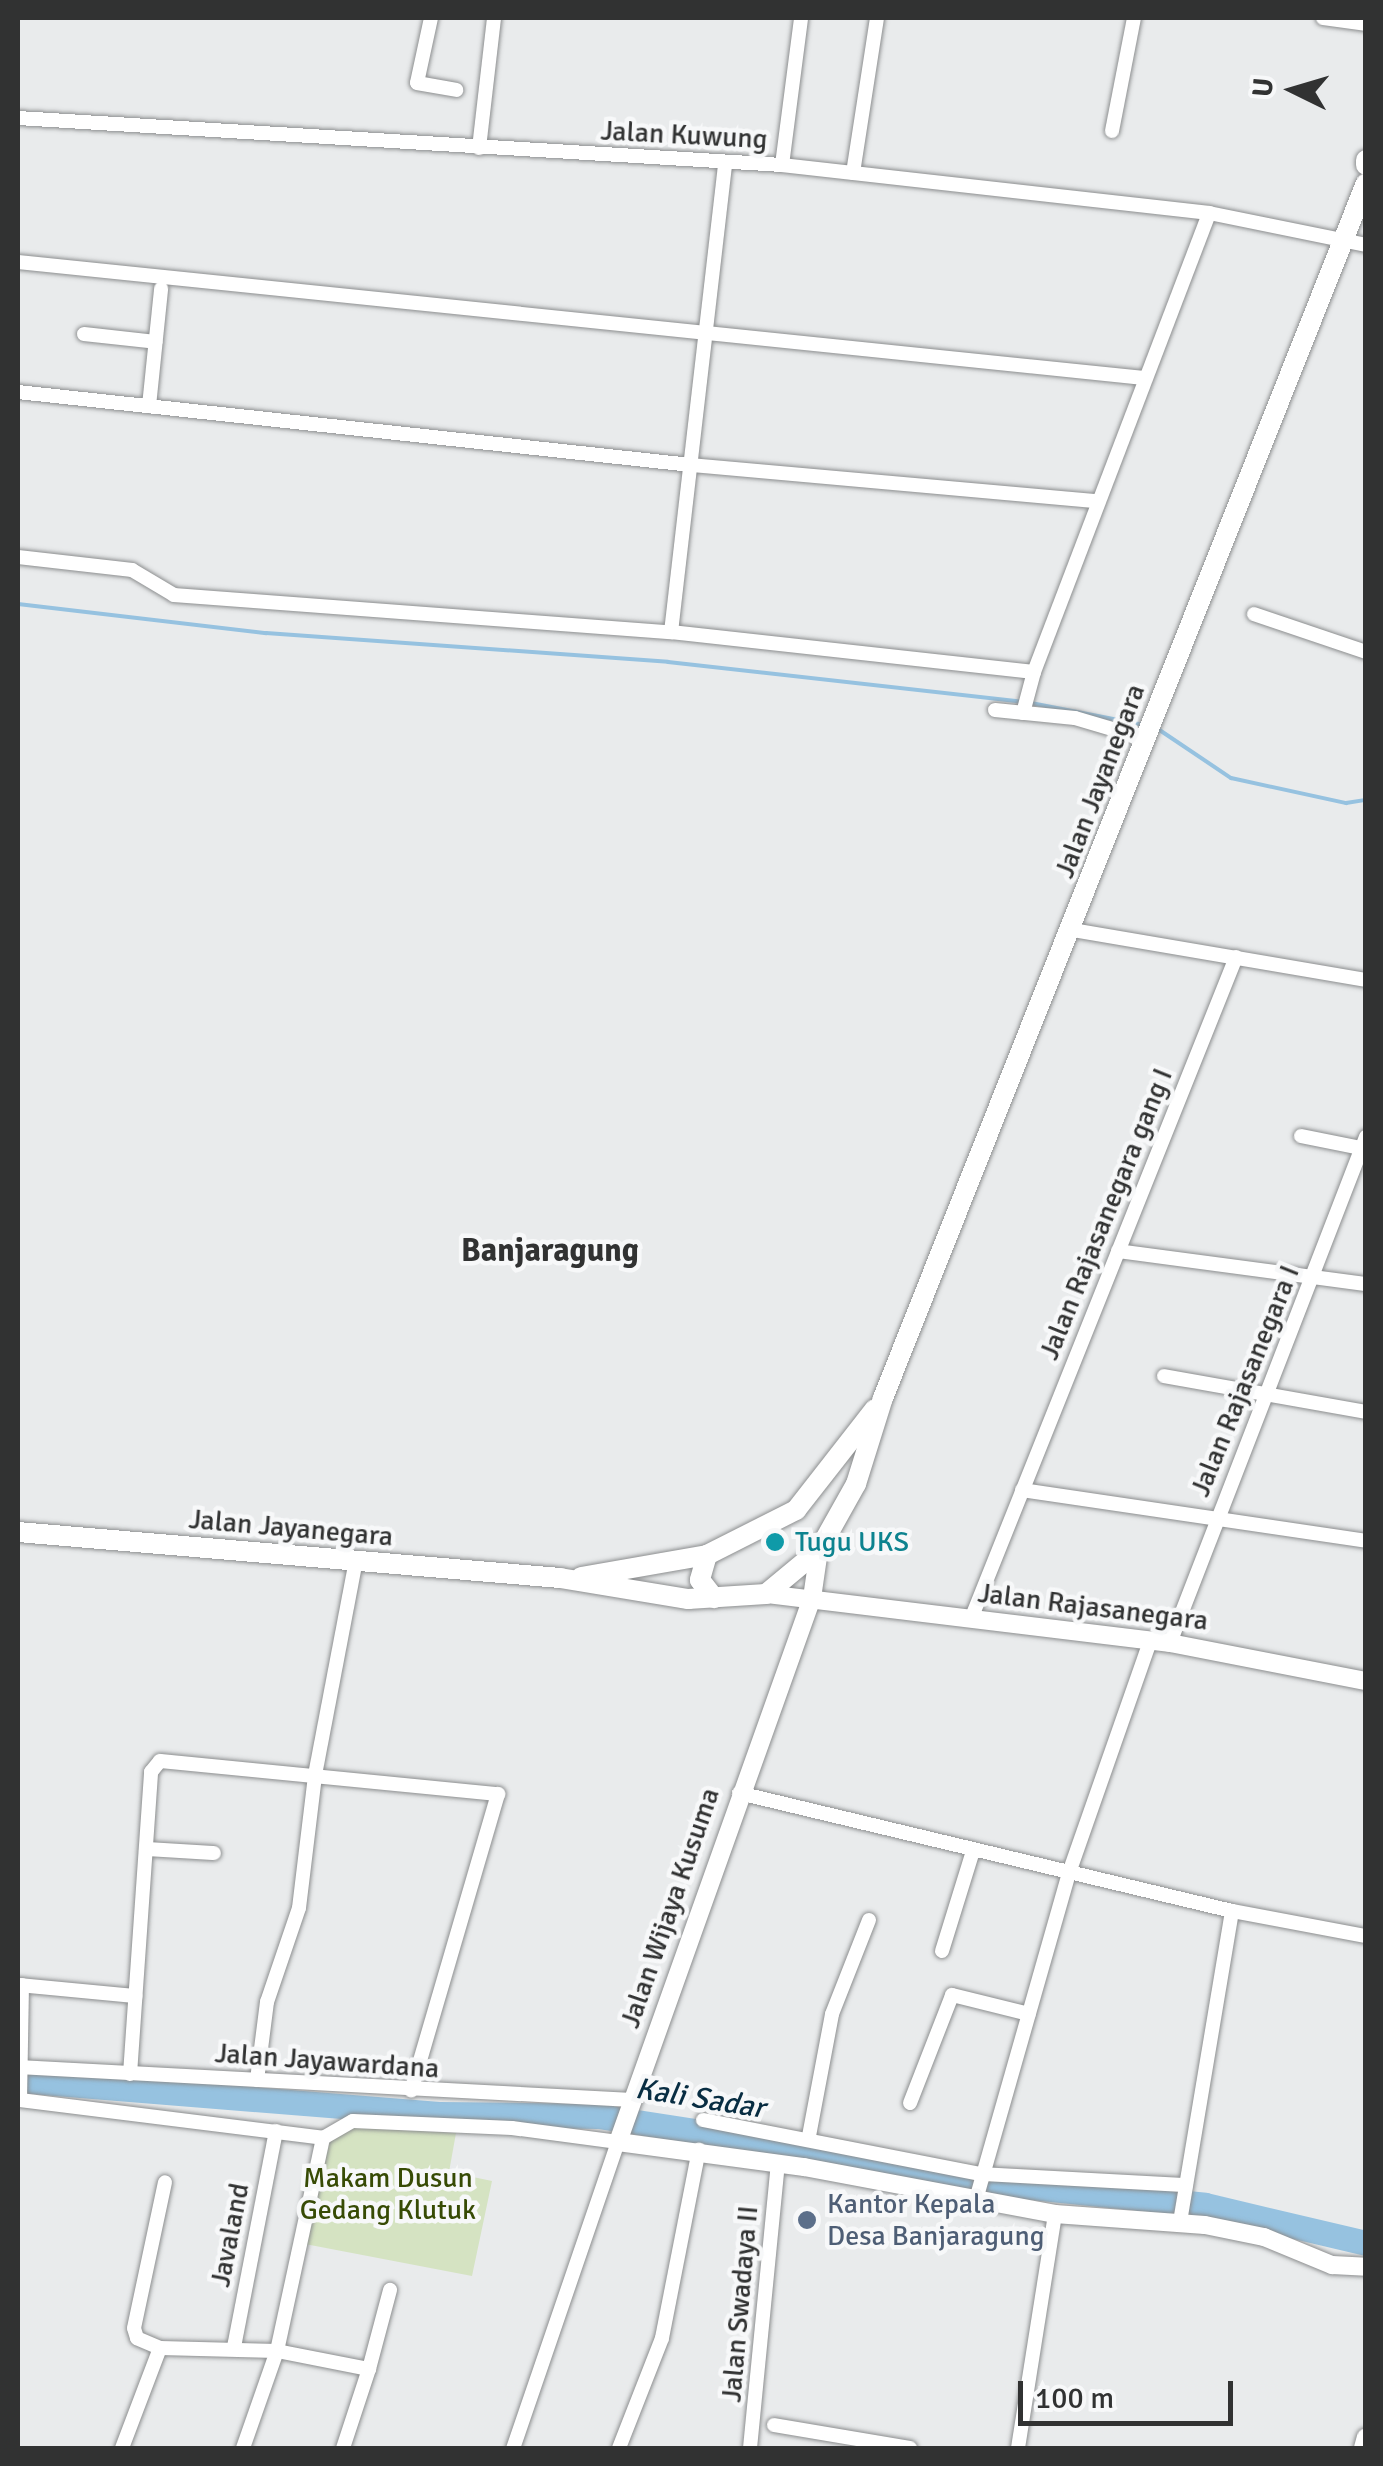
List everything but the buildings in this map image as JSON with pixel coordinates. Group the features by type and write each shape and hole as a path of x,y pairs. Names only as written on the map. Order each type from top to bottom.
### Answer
{"main road":[{"name":"Jalan Jayanegara","path":"18,1532 560,1578 614,1591 714,1598 766,1594 819,1550 840,1518 883,1398 1073,930 1366,183"},
{"name":"Jalan Jayanegara","path":"560,1578 634,1572 706,1555 796,1510 883,1398"},
{"path":"810,1493 822,1494 840,1518"},
{"path":"706,1555 700,1580 714,1598"}],"street":[{"path":"431,18 418,83 456,90"},
{"path":"480,148 494,18"},
{"path":"782,165 801,18"},
{"path":"854,173 877,18"},
{"path":"1112,131 1134,18"},
{"path":"1323,18 1366,24"},
{"name":"Jalan Kuwung","path":"18,118 782,165 1209,212 1344,237 1366,245"},
{"path":"671,632 725,163"},
{"path":"1024,710 1032,677 1209,212"},
{"path":"18,262 1144,378"},
{"path":"149,406 162,288"},
{"path":"84,334 156,342"},
{"path":"18,392 691,465 1098,501"},
{"path":"18,557 132,570 174,595 671,632 1032,677"},
{"path":"1254,614 1366,652"},
{"path":"995,710 1075,718 1147,736"},
{"path":"1073,930 1366,980"},
{"name":"Jalan Rajasanegara gang I","path":"972,1619 1236,958"},
{"path":"1300,1136 1364,1144"},
{"name":"Jalan Rajasanegara I","path":"1170,1643 1364,1144"},
{"path":"1118,1251 1366,1284"},
{"path":"1164,1376 1366,1412"},
{"path":"1022,1490 1218,1516 1366,1541"},
{"name":"Jalan Wijaya Kusuma","path":"619,2139 812,1598 819,1550"},
{"path":"257,2080 266,2002 298,1916 315,1776 356,1561"},
{"name":"Jalan Rajasanegara","path":"766,1594 1150,1640 1366,1681"},
{"path":"979,2186 1070,1870 1150,1640"},
{"path":"130,2074 156,1763 498,1794 411,2091"},
{"path":"740,1794 1232,1911 1366,1936"},
{"path":"146,1849 214,1853"},
{"path":"942,1951 973,1851"},
{"path":"1183,2203 1232,1911"},
{"path":"810,2136 832,2014 869,1920"},
{"path":"135,1996 20,1985 19,2087 322,2138 353,2121 512,2128 979,2186 1183,2203 1332,2265 1366,2267"},
{"path":"910,2103 952,1995 1028,2014"},
{"name":"Jalan Jayawardana","path":"19,2087 130,2074 630,2107"},
{"path":"703,2120 810,2136 979,2186 1054,2214 1183,2203"},
{"name":"Javaland","path":"234,2347 276,2131"},
{"path":"243,2448 277,2351 322,2138"},
{"path":"513,2448 619,2139"},
{"path":"619,2448 662,2338 699,2150"},
{"name":"Jalan Swadaya II","path":"750,2448 778,2163"},
{"path":"165,2182 134,2328 137,2338 160,2348 277,2351 369,2369"},
{"path":"1018,2448 1054,2214"},
{"path":"344,2448 390,2290"},
{"path":"122,2448 160,2348"},
{"path":"774,2425 910,2448"},
{"path":"1363,2448 1366,2437"}],"green space":[{"name":"Makam Dusun Gedang Klutuk","path":"354,2127 456,2133 449,2172 492,2181 472,2276 305,2244 326,2142"}],"waterway":[{"path":"18,604 266,633 668,662 1022,702"},
{"path":"1031,703 1144,725"},
{"path":"1158,729 1231,778 1346,803 1366,800"},
{"name":"Kali Sadar","path":"18,2080 439,2114 598,2116 811,2149 951,2179 1205,2205 1366,2243"}],"place":[{"name":"Tugu UKS","path":"775,1542"},
{"name":"Kantor Kepala Desa Banjaragung","path":"807,2220"}],"district":[{"name":"Banjaragung","path":"550,1251"}]}
